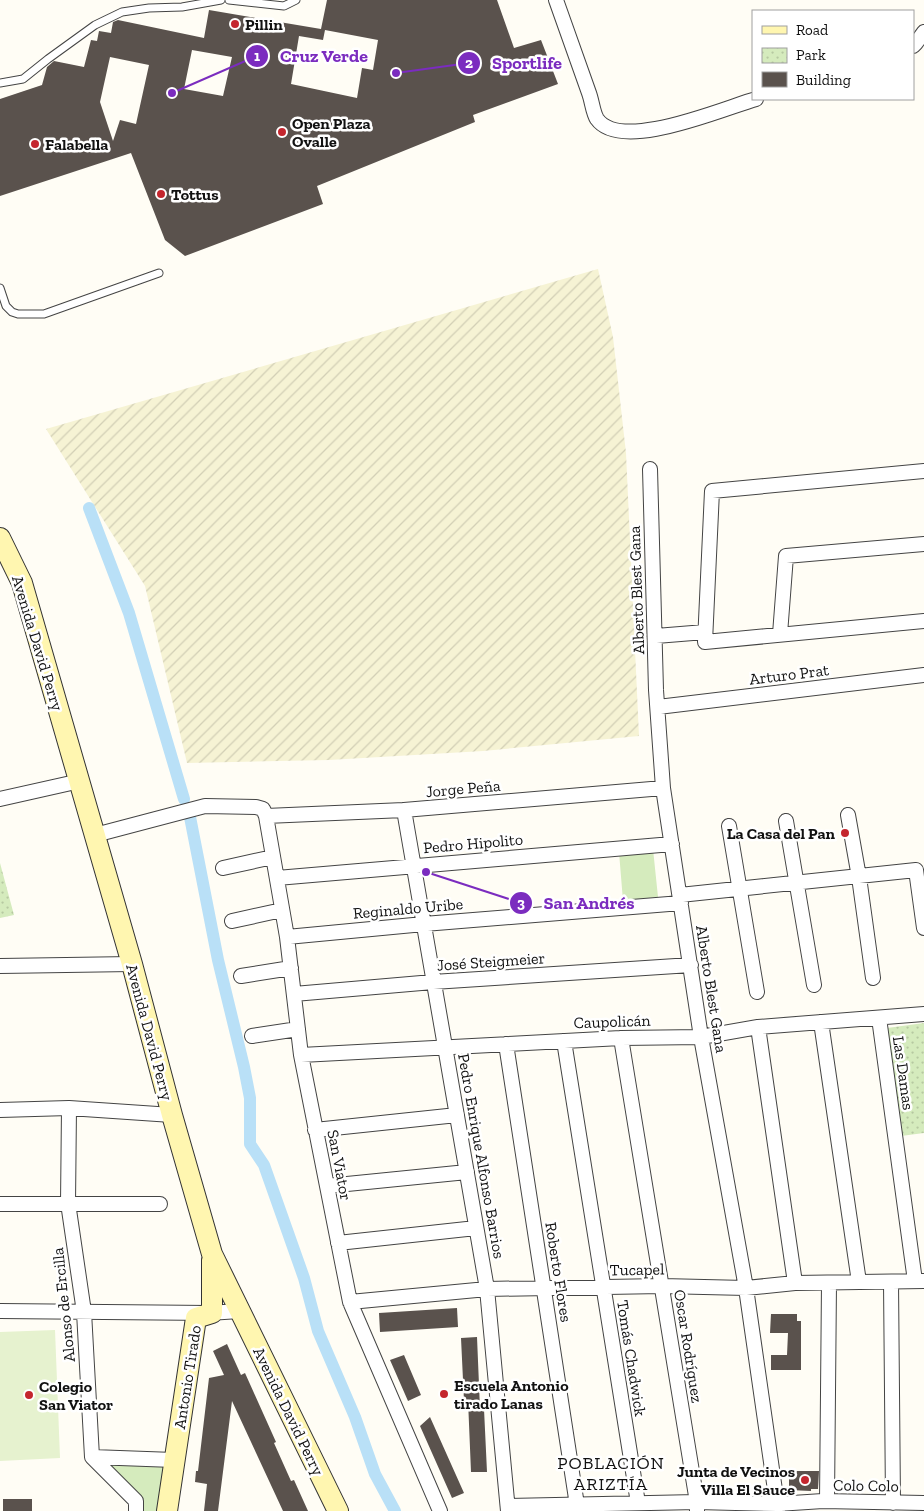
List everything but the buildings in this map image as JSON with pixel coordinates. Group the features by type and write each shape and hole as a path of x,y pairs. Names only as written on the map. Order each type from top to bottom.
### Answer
{"main road":[{"name":"Avenida David Perry","path":"0,538 22,583 96,835 212,1254 338,1511"},
{"name":"Antonio Tirado","path":"167,1511 196,1318 212,1313 212,1254"}],"street":[{"path":"556,0 597,119 611,130 627,133 665,128 753,100"},
{"path":"914,45 924,32"},
{"name":"Alberto Blest Gana","path":"650,469 662,788 681,899 701,1037 746,1288 777,1508"},
{"path":"924,471 712,491 705,642 924,621"},
{"path":"780,634 786,556 924,544"},
{"path":"656,636 705,632"},
{"name":"Arturo Prat","path":"658,707 924,675"},
{"path":"0,799 80,781"},
{"name":"Jorge Peña","path":"96,835 205,806 256,807 264,813 404,810 662,788"},
{"name":"Pedro Enrique Alfonso Barrios","path":"404,810 487,1289 508,1509"},
{"name":"San Viator","path":"264,813 287,936 300,1055 350,1302 440,1511"},
{"path":"848,815 859,876 873,978"},
{"path":"786,821 814,985"},
{"path":"729,826 757,992"},
{"name":"Pedro Hipolito","path":"277,878 672,844"},
{"path":"223,868 273,857"},
{"name":"Reginaldo Uribe","path":"287,936 681,899 740,889 916,870 924,928"},
{"path":"232,922 282,910"},
{"path":"0,966 132,964"},
{"name":"José Steigmeier","path":"294,994 434,982 691,965"},
{"path":"241,976 291,968"},
{"name":"Caupolicán","path":"300,1055 621,1038 701,1037 758,1027 924,1014"},
{"name":"Las Damas","path":"878,1018 920,1281"},
{"path":"821,1022 859,1282"},
{"path":"758,1027 795,1283"},
{"path":"252,1036 298,1028"},
{"name":"Oscar Rodríguez","path":"621,1038 697,1507"},
{"name":"Tomás Chadwick","path":"564,1041 638,1504"},
{"name":"Roberto Flores","path":"506,1044 577,1505"},
{"path":"0,1110 69,1108 172,1115"},
{"name":"Alonso de Ercilla","path":"69,1108 68,1203 84,1312 92,1458"},
{"path":"316,1130 456,1115"},
{"path":"327,1186 466,1172"},
{"path":"0,1204 160,1204"},
{"path":"338,1243 476,1228"},
{"name":"Tucapel","path":"350,1302 487,1289 662,1286 746,1288 795,1283 920,1281"},
{"path":"887,1505 891,1282"},
{"path":"824,1505 829,1283"},
{"path":"0,1311 212,1313 239,1311"},
{"path":"92,1458 174,1460"},
{"path":"92,1458 136,1501 136,1511"},
{"name":"Colo Colo","path":"508,1509 638,1504 777,1508 924,1503"}],"lane":[{"path":"0,83 23,79 95,25 122,12 150,8 182,7 221,0"},
{"path":"229,0 284,6 296,0"},
{"path":"0,288 6,306 12,312 18,314 44,314 160,274"}],"shaded area":[{"path":"598,269 613,337 626,453 639,736 483,751 329,760 187,763 145,586 46,429"}],"green space":[{"path":"653,849 658,897 623,901 619,852"},
{"path":"0,863 14,915 0,918"},
{"path":"924,1023 924,1133 901,1136 887,1028"},
{"name":"Colegio San Viator","path":"55,1330 60,1458 0,1461 0,1332"},
{"path":"103,1462 163,1464 160,1511 140,1511"}],"waterway":[{"path":"89,508 129,613 184,799"},
{"path":"190,817 218,960 250,1098 250,1144 264,1165 304,1278 318,1331 355,1417 375,1474 395,1511"}],"place":[{"name":"Pillin","path":"235,24"},
{"name":"Sportlife","path":"396,73"},
{"name":"Cruz Verde","path":"172,93"},
{"name":"Open Plaza Ovalle","path":"282,132"},
{"name":"Falabella","path":"35,144"},
{"name":"Tottus","path":"161,194"},
{"name":"La Casa del Pan","path":"845,833"},
{"name":"San Andrés","path":"426,872"},
{"name":"Escuela Antonio tirado Lanas","path":"444,1394"},
{"name":"Colegio San Viator","path":"29,1395"},
{"name":"Junta de Vecinos Villa El Sauce","path":"805,1480"}],"district":[{"name":"POBLACIÓN ARIZTÍA","path":"611,1474"}]}
